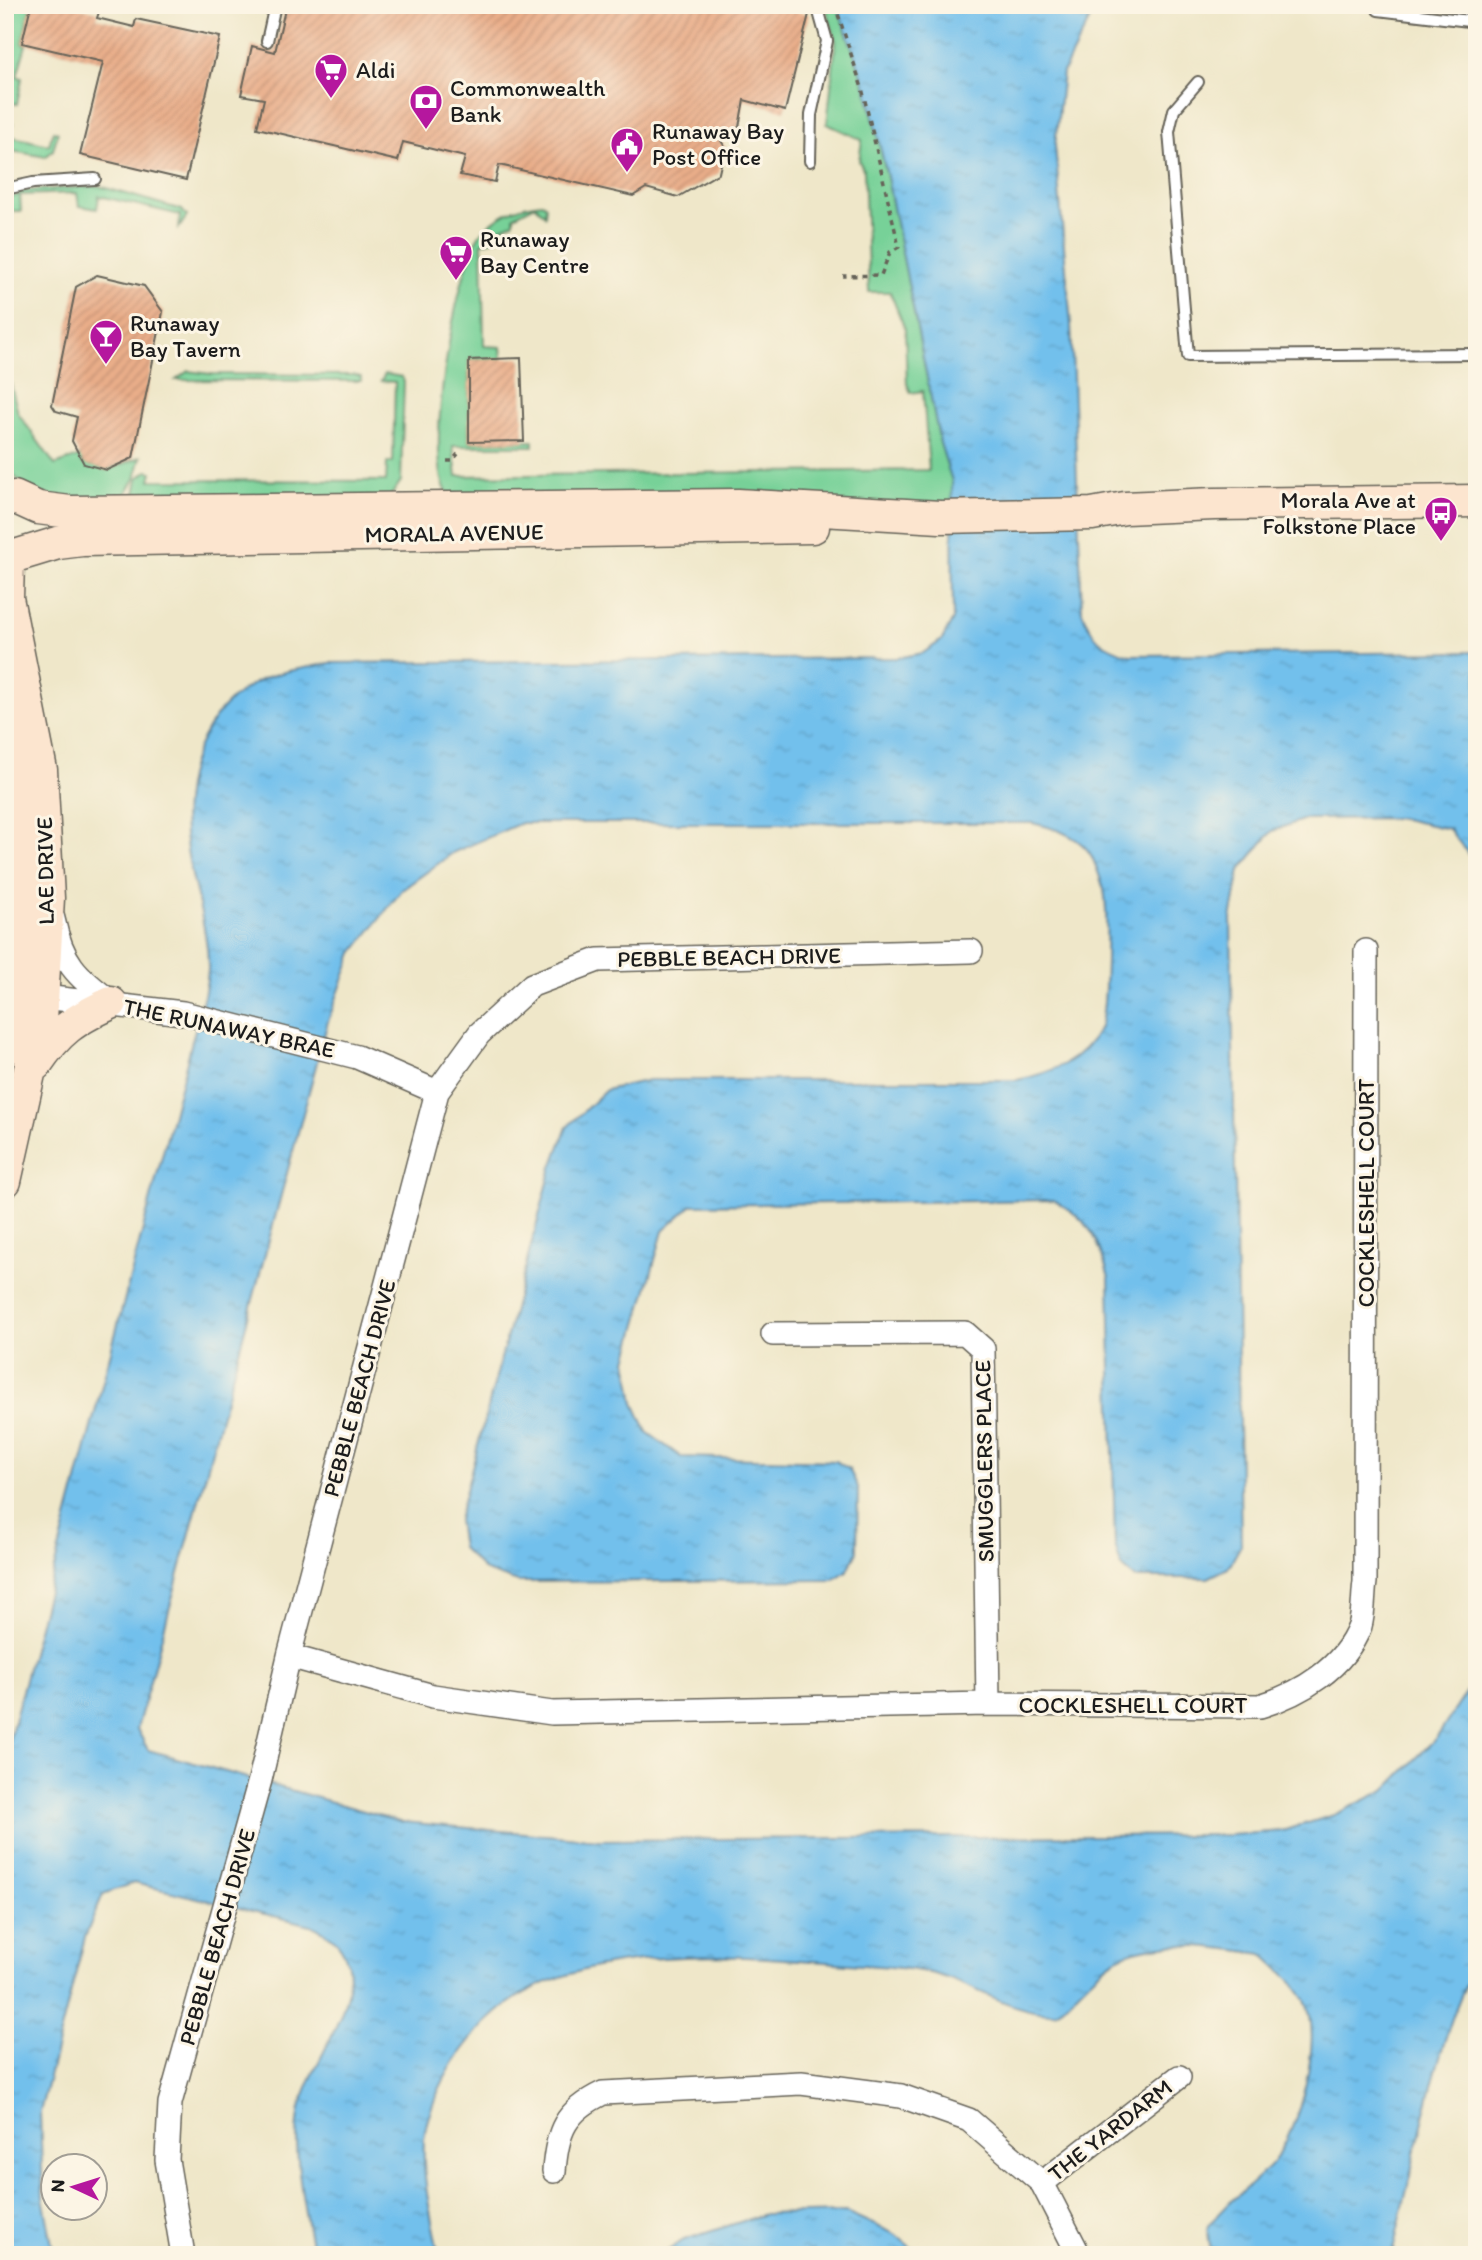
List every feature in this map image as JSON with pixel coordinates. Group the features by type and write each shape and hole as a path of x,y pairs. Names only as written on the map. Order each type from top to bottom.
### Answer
{"main road":[{"name":"MORALA AVENUE","path":"10,493 38,508 70,512 738,505 940,517 1092,514 1125,508 1214,504 1477,501"},
{"name":"LAE DRIVE","path":"5,1049 28,995 48,898 41,770 7,598 8,560 20,541 23,523 10,493"},
{"name":"MORALA AVENUE","path":"1092,514 1124,520 1232,525 1477,522"},
{"name":"MORALA AVENUE","path":"8,560 58,543 82,540 755,530 869,523 898,516"},
{"name":"LAE DRIVE","path":"5,733 18,865 32,1071 5,1181"},
{"path":"32,1071 56,1035 67,1025 111,1003"}],"street":[{"path":"48,898 58,941 68,964 81,980 111,1003"},
{"name":"COCKLESHELL COURT","path":"289,1656 433,1696 552,1713 988,1704 1260,1706 1293,1696 1335,1665 1360,1626 1365,1582 1366,950"},
{"name":"PEBBLE BEACH DRIVE","path":"183,2255 167,2160 170,2104 260,1780 289,1656 437,1092 479,1034 532,985 598,960 971,951"},
{"name":"THE RUNAWAY BRAE","path":"28,995 183,1013 357,1057 437,1092"},
{"name":"SMUGGLERS PLACE","path":"773,1334 965,1333 983,1349 988,1704"},
{"name":"THE YARDARM","path":"1042,2183 1178,2077"},
{"path":"554,2171 561,2129 585,2102 603,2093 801,2083 901,2096 969,2120 1042,2183 1079,2255"}],"lane":[{"path":"267,41 275,5"},
{"path":"810,161 811,116 827,41 817,5"},
{"path":"1378,10 1477,22"},
{"path":"1199,82 1174,110 1169,132 1188,356 1477,354"},
{"path":"5,189 33,183 95,179"}],"path":[{"path":"835,5 862,88 899,247 890,252 881,275 843,276"},
{"path":"447,461 452,461 458,454"}],"green space":[{"path":"14,5 31,5 22,43 26,45 17,76 22,78 17,104 11,103 7,120 13,124 9,136 49,145 53,131 58,132 53,150 46,157 5,150 5,51"},
{"path":"825,5 837,5 866,87 886,172 940,443 952,481 953,507 449,494 441,476 440,407 462,283 481,233 501,216 525,206 542,203 546,206 545,215 535,205 514,216 514,222 494,231 497,239 482,243 484,346 501,347 502,359 469,360 469,442 533,441 533,446 453,446 457,476 929,470 923,391 911,393 907,384 905,329 890,292 869,292 864,171 859,161 862,140 827,124 836,41"},
{"path":"99,186 182,210 187,216 179,228 180,215 99,196 97,209 79,206 77,193 20,195 21,211 5,211 5,197 19,195 19,191"},
{"path":"5,299 6,366 18,413 55,465 83,455 82,463 107,470 141,457 135,479 124,496 91,500 59,498 30,488 5,466"},
{"path":"188,371 211,374 353,375 361,377 361,381 176,380"},
{"path":"385,374 402,377 404,382 401,481 390,497 134,500 138,478 147,471 152,472 150,480 386,481 387,463 393,462 395,382 381,381"}],"water":[{"path":"837,5 1097,5 1063,72 1055,146 1071,324 1082,611 1089,628 1099,640 1112,649 1130,655 1477,652 1477,871 1475,863 1449,829 1399,818 1305,819 1272,831 1240,870 1231,919 1241,1545 1228,1568 1208,1578 1135,1578 1121,1566 1115,1545 1109,1278 1091,1232 1077,1216 1054,1200 692,1205 663,1231 627,1360 634,1403 647,1432 681,1457 835,1461 849,1469 858,1487 857,1551 848,1570 833,1580 518,1582 485,1571 462,1548 458,1520 552,1167 567,1127 606,1090 649,1080 1017,1080 1042,1074 1074,1058 1099,1029 1104,1004 1106,938 1103,886 1086,848 1064,833 1048,827 1032,823 521,823 454,852 402,890 353,953 328,1021 137,1729 148,1750 403,1822 600,1840 1231,1835 1282,1831 1334,1815 1385,1790 1437,1737 1468,1690 1477,1663 1477,1969 1465,1987 1439,2058 1392,2255 1212,2255 1207,2229 1222,2210 1274,2161 1292,2128 1306,2084 1312,2039 1311,2019 1306,2002 1298,1989 1263,1954 1170,1945 1134,1951 1117,1958 1056,2013 1021,2008 938,1975 894,1967 770,1958 686,1957 603,1966 565,1976 530,1990 498,2012 461,2051 439,2089 424,2140 424,2169 439,2255 313,2255 300,2178 298,2118 309,2083 339,2019 346,1997 349,1976 346,1957 334,1939 311,1925 134,1883 103,1894 85,1937 40,2112 41,2152 38,2152 38,2222 48,2222 54,2255 5,2255 5,1756 204,994 208,970 207,946 184,825 189,775 197,751 208,729 223,709 241,692 270,676 330,663 897,658 923,653 942,640 953,619 952,481 940,443 886,172 866,87"},
{"path":"846,2212 895,2234 920,2255 660,2255 684,2240 765,2214"}],"building":[{"path":"31,5 72,5 99,12 97,18 134,27 136,19 220,37 186,180 80,155 103,62 22,43"},
{"path":"286,5 789,5 788,10 809,14 785,111 744,100 739,127 720,139 725,147 719,173 678,197 646,188 633,196 499,165 495,182 460,175 465,157 403,142 398,161 257,128 264,99 241,95 252,46 275,52"},
{"path":"97,275 144,286 163,312 133,458 107,470 84,464 72,441 77,417 56,411 52,405 76,287"},
{"path":"521,358 524,441 469,442 469,360"}],"place":[{"name":"Aldi","path":"331,100"},
{"name":"Commonwealth Bank","path":"426,131"},
{"name":"Runaway Bay Post Office","path":"627,174"},
{"name":"Runaway Bay Centre","path":"456,282"},
{"name":"Runaway Bay Tavern","path":"106,366"},
{"name":"Morala Ave at Folkstone Place","path":"1441,543"}]}
